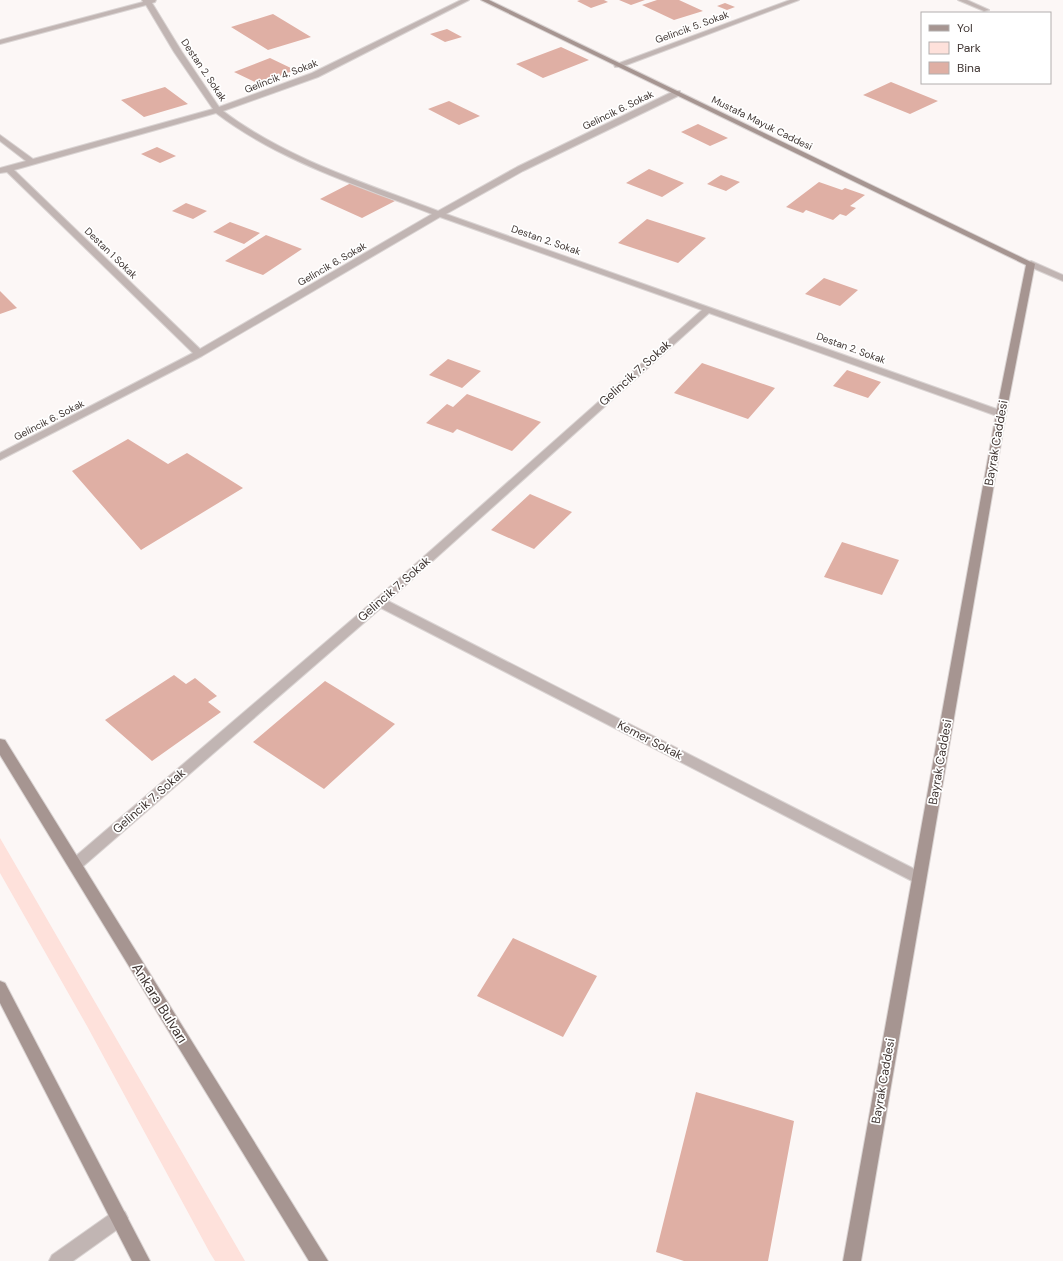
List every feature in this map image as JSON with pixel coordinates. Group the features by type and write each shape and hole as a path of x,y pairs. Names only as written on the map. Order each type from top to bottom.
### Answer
{"street":[{"name":"Gelincik 4. Sokak","path":"4,170 217,110 315,76 466,0"},
{"name":"Mustafa Mayuk Caddesi","path":"484,0 1031,264"},
{"name":"Gelincik 5. Sokak","path":"618,65 796,0"},
{"path":"961,0 986,10"},
{"name":"Destan 2. Sokak","path":"150,1 178,52 217,110 238,126 289,154 438,214 708,308 1001,414"},
{"path":"0,42 150,1"},
{"name":"Gelincik 6. Sokak","path":"0,457 199,354 438,214 520,169 677,93"},
{"path":"0,137 32,162"},
{"name":"Destan 1 Sokak","path":"4,170 199,354"},
{"path":"1031,264 1063,278"},
{"name":"Bayrak Caddesi","path":"852,1261 1001,414 1031,264"},
{"name":"Gelincik 7. Sokak","path":"75,865 380,602 708,308"},
{"name":"Kemer Sokak","path":"380,602 919,878"},
{"name":"Ankara Bulvarı","path":"0,744 319,1261"},
{"path":"0,988 141,1261"},
{"path":"58,1261 119,1218"}],"green space":[{"path":"0,838 245,1261 215,1261 210,1253 87,1026 0,873"}],"building":[{"path":"604,0 608,2 591,8 577,1"},
{"path":"619,0 645,0 631,5"},
{"path":"657,0 679,0 703,11 674,20 642,5"},
{"path":"725,3 735,7 727,10 717,6"},
{"path":"273,14 311,37 268,50 231,27"},
{"path":"447,29 462,37 445,42 430,34"},
{"path":"561,47 589,60 543,78 516,64"},
{"path":"270,58 295,70 259,84 234,72"},
{"path":"891,82 938,101 910,114 863,95"},
{"path":"165,87 188,104 144,117 121,100"},
{"path":"449,101 480,116 459,125 428,109"},
{"path":"698,124 728,138 710,146 681,132"},
{"path":"157,147 176,156 160,163 141,154"},
{"path":"649,169 684,183 662,197 626,183"},
{"path":"721,175 740,182 726,191 707,184"},
{"path":"353,182 395,201 362,218 320,199"},
{"path":"819,182 842,190 845,188 865,195 850,206 856,208 846,216 840,214 833,220 806,210 803,213 786,207"},
{"path":"186,203 207,211 193,219 172,211"},
{"path":"647,219 706,238 678,263 618,243"},
{"path":"230,222 260,233 244,244 213,232"},
{"path":"266,235 302,249 263,275 225,261"},
{"path":"824,278 858,290 840,306 805,294"},
{"path":"0,291 17,308 0,314"},
{"path":"448,359 481,371 462,388 429,375"},
{"path":"702,363 775,388 748,419 674,393"},
{"path":"847,370 881,382 868,398 833,386"},
{"path":"467,394 541,422 512,451 457,429 453,433 426,423 447,404 453,407"},
{"path":"128,439 168,464 187,453 243,488 141,550 72,471"},
{"path":"530,494 572,512 534,549 491,530"},
{"path":"842,542 899,560 882,595 824,577"},
{"path":"174,675 186,684 195,678 217,696 208,702 221,712 152,761 105,720"},
{"path":"325,681 395,724 324,789 253,742"},
{"path":"513,938 597,976 563,1037 477,996"},
{"path":"696,1092 794,1121 768,1261 684,1261 656,1252"}]}
